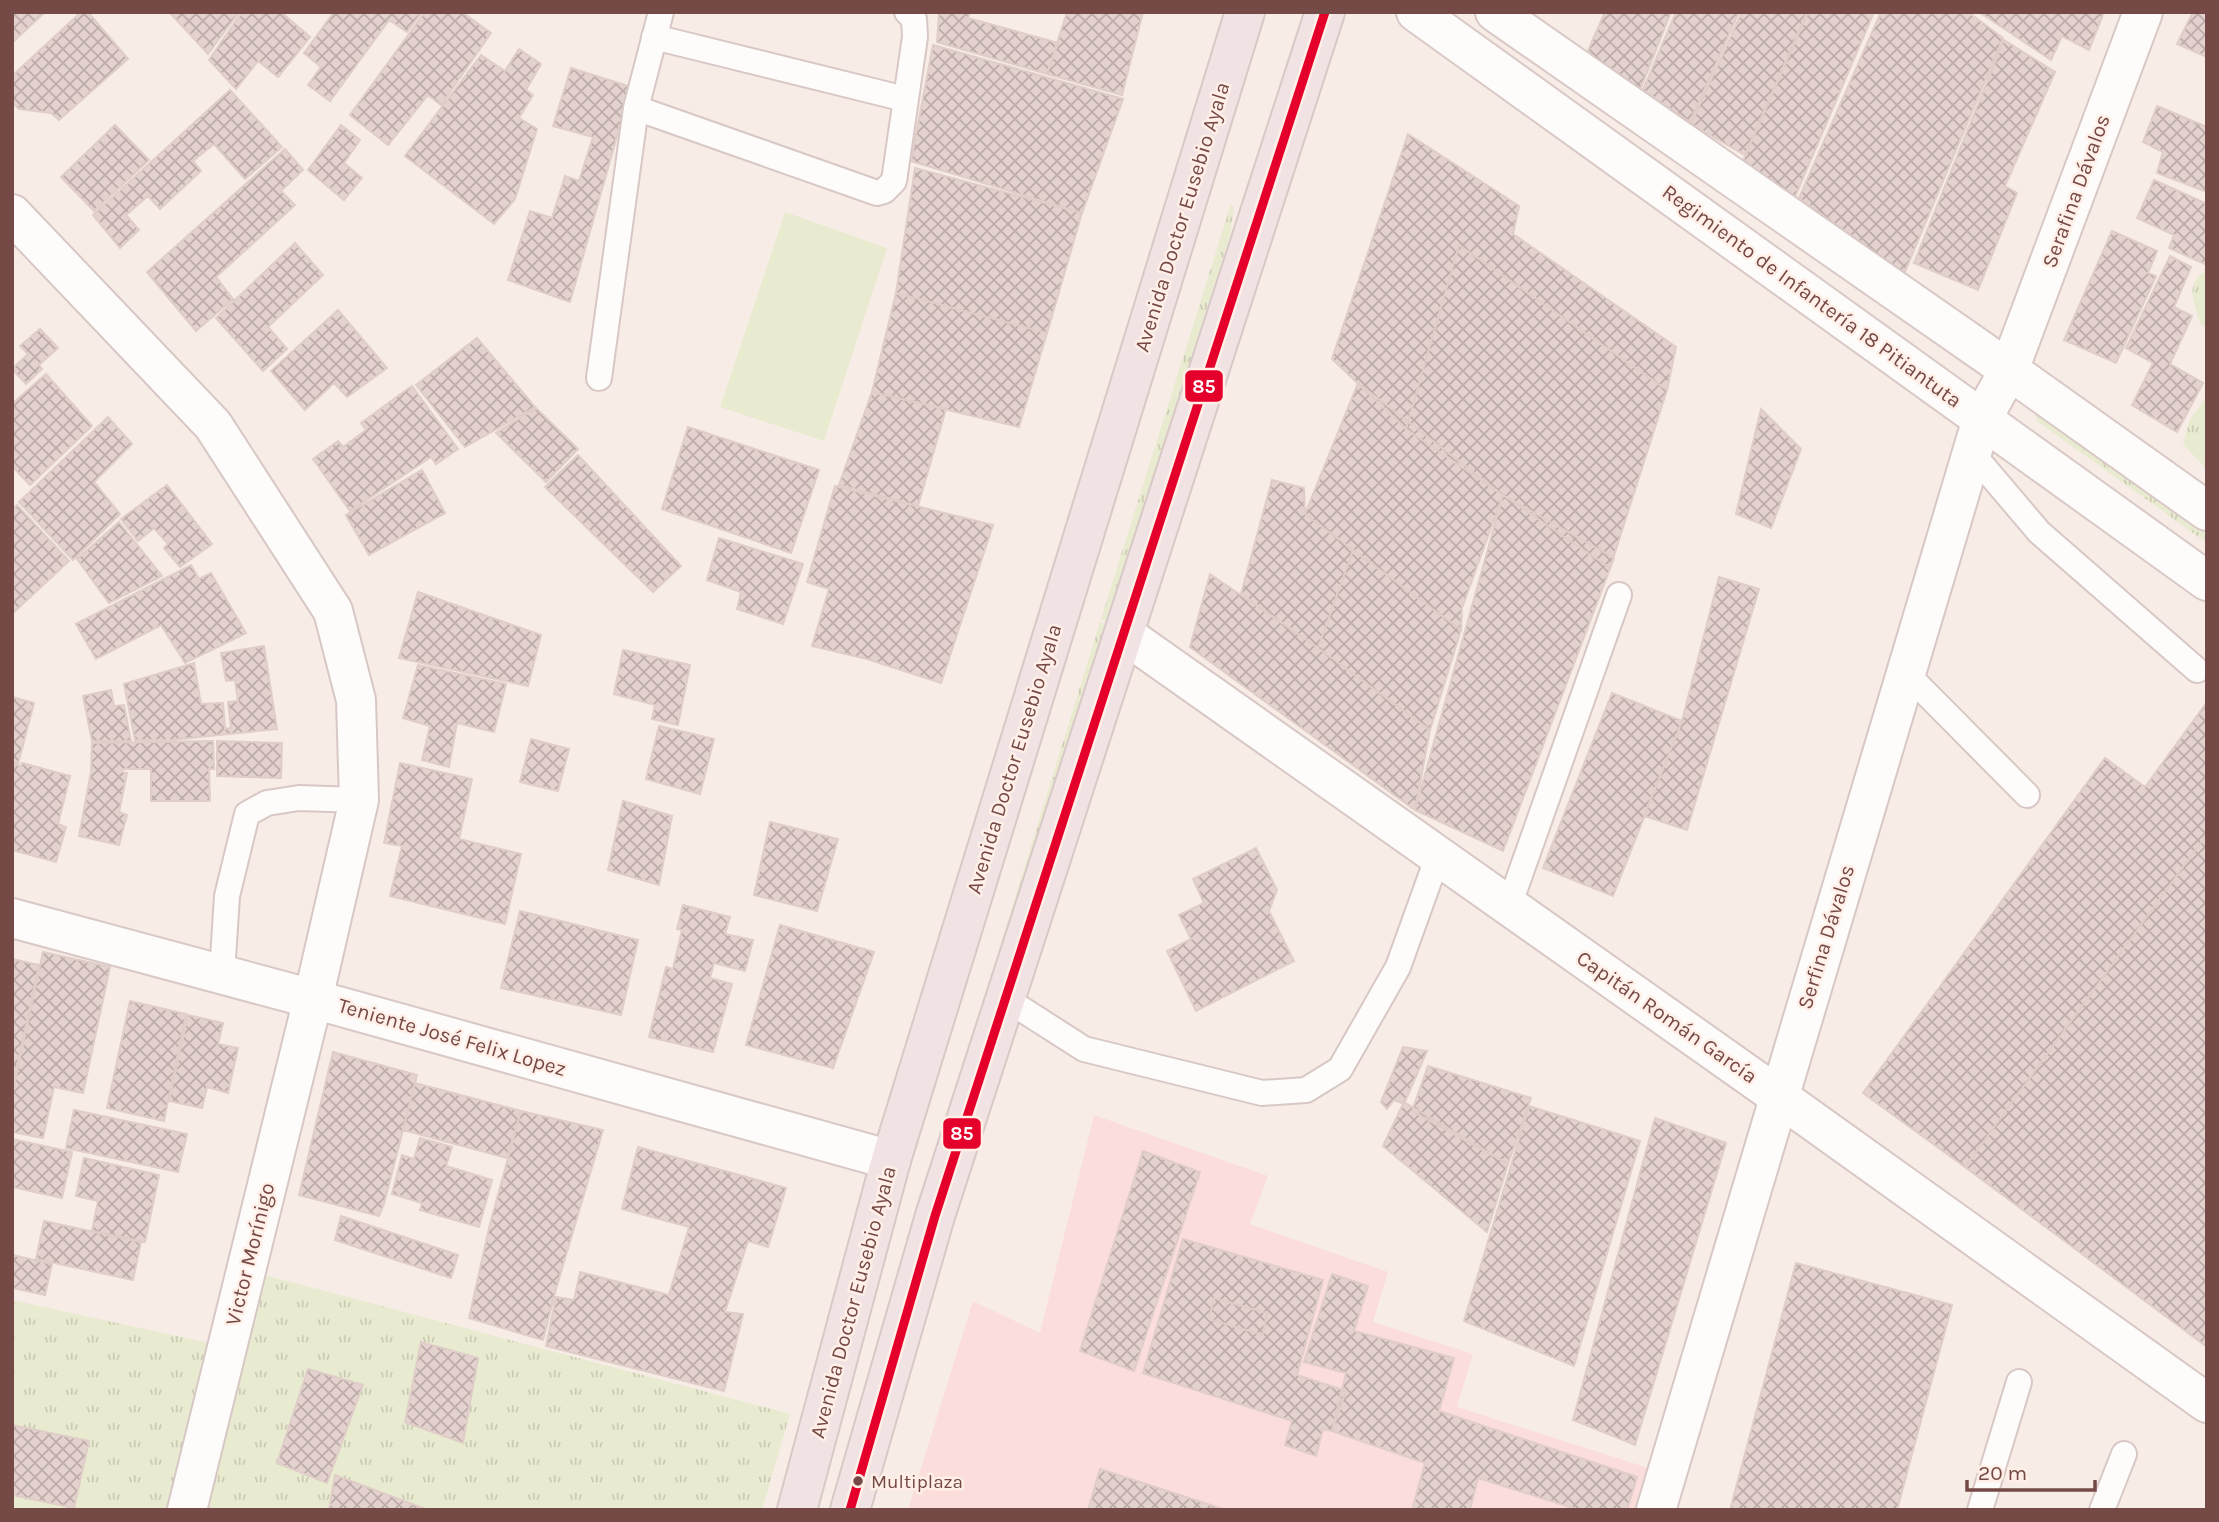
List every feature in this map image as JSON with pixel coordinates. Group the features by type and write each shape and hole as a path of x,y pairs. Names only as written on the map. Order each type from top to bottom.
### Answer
{"highway":[{"name":"Avenida Doctor Eusebio Ayala","path":"797,1510 891,1160 1245,12"},
{"path":"850,1510 935,1216 1325,12"}],"street":[{"name":"Regimiento de Infantería 18 Pitiantuta","path":"1416,12 1977,436 2207,581"},
{"path":"1495,12 2207,511"},
{"name":"Serafina Dávalos","path":"2009,370 2143,12"},
{"name":"Victor Morínigo","path":"12,214 213,425 333,611 356,701 359,800 313,999 187,1510"},
{"name":"Serfina Dávalos","path":"1656,1510 1977,436 2009,370"},
{"name":"Capitán Román García","path":"1125,634 2207,1403"},
{"name":"Teniente José Felix Lopez","path":"12,918 891,1160"}],"lane":[{"path":"599,378 636,108 661,12"},
{"path":"636,108 877,194 894,181 915,37 914,19 907,12"},
{"path":"654,37 905,99"},
{"path":"1977,436 2039,531 2197,670"},
{"path":"1510,906 1619,595"},
{"path":"1906,673 2027,795"},
{"path":"222,974 227,896 247,814 267,803 299,798 359,800"},
{"path":"1006,999 1084,1049 1262,1093 1306,1090 1340,1069 1398,967 1438,856"},
{"path":"1980,1510 2018,1382"},
{"path":"2102,1510 2124,1454"}],"shaded area":[{"name":"Multiplaza","path":"1094,1115 1268,1176 1250,1224 1388,1272 1373,1322 1473,1354 1457,1407 1658,1471 1645,1510 908,1510 973,1301 1040,1333"}],"green space":[{"path":"1231,204 1234,207 1230,235 1111,624 1101,619"},
{"path":"785,212 887,248 824,441 720,407"},
{"path":"2207,270 2207,329 2200,324 2193,287 2195,281"},
{"path":"2207,396 2207,470 2183,444 2190,419"},
{"path":"2042,412 2207,531 2207,543 2037,421 2036,413"},
{"path":"1100,622 1109,627 931,1170"},
{"path":"257,1273 790,1414 762,1510 199,1510"},
{"path":"12,1300 209,1343 174,1510 12,1510"}],"building":[{"path":"12,12 45,12 12,43"},
{"path":"81,12 88,12 128,59 59,120 51,113 19,109 12,102 12,76"},
{"path":"169,12 239,12 208,54"},
{"path":"242,12 281,12 310,37 278,77 258,61 236,89 209,60"},
{"path":"334,12 422,12 407,32 389,20 330,101 308,85 321,67 304,53"},
{"path":"425,12 462,12 491,33 441,105 428,95 388,145 350,115"},
{"path":"939,12 970,12 968,18 1058,43 1047,74 937,42"},
{"path":"1067,12 1143,12 1122,95 1047,74"},
{"path":"1605,12 1671,12 1640,90 1587,53"},
{"path":"1676,12 1739,12 1690,122 1643,90"},
{"path":"1742,12 1807,12 1745,155 1691,124"},
{"path":"1808,12 1874,12 1795,197 1743,161"},
{"path":"1881,12 1968,12 2003,38 1904,274 1799,198"},
{"path":"1979,12 2104,12 2089,50 2062,36 2051,60"},
{"path":"2193,12 2207,12 2207,57 2177,44"},
{"path":"2004,40 2055,72 2005,186 2017,193 1978,290 1914,263"},
{"path":"933,45 1123,99 1082,213 911,161"},
{"path":"519,49 541,64 526,90 533,95 519,118 537,129 515,199 494,224 405,156 481,55 505,71"},
{"path":"571,68 631,87 570,302 508,280 530,211 552,218 565,176 579,181 593,137 553,126"},
{"path":"230,90 282,147 245,179 214,144 193,161 201,171 160,209 148,196 126,215 139,230 120,248 93,215"},
{"path":"2157,106 2207,127 2207,192 2157,173 2163,152 2143,142"},
{"path":"115,125 149,160 94,211 61,177"},
{"path":"341,125 360,140 344,163 362,178 344,200 308,170"},
{"path":"1408,134 1519,206 1513,234 1676,347 1667,390 1459,245 1406,429 1332,359"},
{"path":"285,149 303,170 281,191 295,205 216,277 233,299 196,331 147,272"},
{"path":"915,168 1082,213 1047,333 896,293"},
{"path":"2154,180 2207,204 2207,265 2169,248 2174,235 2137,218"},
{"path":"2112,231 2157,251 2148,273 2156,276 2116,363 2064,340"},
{"path":"295,243 323,275 268,327 287,349 263,371 216,318"},
{"path":"1459,245 1667,390 1610,568 1406,429"},
{"path":"2170,256 2191,267 2174,307 2192,316 2170,364 2203,383 2177,432 2132,405 2153,363 2126,348"},
{"path":"896,293 1047,333 1019,427 872,392"},
{"path":"338,310 387,368 347,397 334,383 305,410 271,371"},
{"path":"40,329 58,348 39,365 42,369 26,384 12,369 28,354 20,346"},
{"path":"477,338 535,407 465,447 416,385"},
{"path":"46,374 92,426 30,485 12,466 12,404"},
{"path":"1358,383 1503,495 1462,608 1461,630 1305,514"},
{"path":"412,386 458,449 436,464 431,457 350,511 313,459 338,441 343,447 366,430 361,423"},
{"path":"872,392 946,409 918,506 839,485"},
{"path":"536,408 578,449 546,482 496,433"},
{"path":"1761,409 1801,449 1771,528 1736,514"},
{"path":"108,417 132,444 94,482 120,514 73,560 19,502"},
{"path":"688,427 819,470 791,553 662,509"},
{"path":"578,455 681,566 653,592 545,487"},
{"path":"422,470 445,513 369,555 346,515"},
{"path":"1272,480 1304,488 1305,514 1353,550 1318,648 1241,594"},
{"path":"167,485 212,544 180,567 164,548 168,544 154,528 138,541 121,519"},
{"path":"835,486 993,525 941,683 867,659 812,646 829,589 807,582"},
{"path":"1503,495 1614,558 1503,851 1415,810"},
{"path":"17,505 69,561 12,614 12,510"},
{"path":"119,522 162,576 109,603 77,559"},
{"path":"719,538 803,564 783,624 737,609 741,592 707,580"},
{"path":"1353,550 1461,630 1430,730 1318,648"},
{"path":"191,565 199,579 211,573 246,633 185,663 161,625 96,659 76,624"},
{"path":"1210,574 1318,648 1430,730 1415,810 1190,647"},
{"path":"1719,577 1759,589 1687,830 1644,816 1682,721"},
{"path":"418,592 541,635 528,686 399,658"},
{"path":"264,646 277,729 170,740 135,740 124,684 194,663 201,704 223,703 225,729 231,728 228,702 238,701 235,680 226,681 221,653"},
{"path":"623,650 690,665 678,725 652,719 655,705 614,694"},
{"path":"418,665 506,684 494,732 457,723 449,767 422,760 430,726 403,718"},
{"path":"111,690 114,706 124,705 131,741 92,741 83,696"},
{"path":"1612,693 1682,721 1613,896 1543,868"},
{"path":"12,697 34,703 18,764 12,762"},
{"path":"2207,702 2207,834 1965,1167 1863,1093 2105,758 2145,787"},
{"path":"659,726 714,739 700,794 646,779"},
{"path":"531,739 569,749 558,791 520,782"},
{"path":"213,741 214,769 209,769 210,801 151,801 151,769 123,769 122,772 127,773 119,812 127,815 119,845 79,836 91,772 92,743"},
{"path":"217,741 282,743 281,778 217,776"},
{"path":"22,763 70,776 58,824 66,827 56,862 12,850 12,764 21,766"},
{"path":"400,763 472,779 459,839 521,854 505,924 390,896 402,846 384,843"},
{"path":"623,801 672,816 659,885 608,870"},
{"path":"770,822 838,839 817,911 754,895"},
{"path":"2207,834 2207,1347 1965,1167"},
{"path":"1256,848 1277,890 1269,911 1294,961 1196,1011 1167,951 1191,939 1179,915 1204,903 1193,879"},
{"path":"683,905 730,917 725,934 753,940 745,971 714,963 710,978 732,984 713,1052 649,1037 666,967 673,969 682,930 677,929"},
{"path":"520,911 638,940 621,1015 501,988"},
{"path":"780,925 874,952 833,1068 746,1045"},
{"path":"43,952 110,967 83,1093 54,1087 43,1138 12,1132 12,1095"},
{"path":"12,959 39,965 12,1090"},
{"path":"130,1001 186,1014 164,1121 107,1108"},
{"path":"188,1015 223,1023 218,1044 238,1048 228,1093 207,1087 202,1108 169,1101"},
{"path":"1403,1047 1427,1051 1404,1104 1394,1100 1387,1109 1381,1102"},
{"path":"333,1052 417,1075 379,1216 299,1195"},
{"path":"1428,1066 1531,1098 1508,1164 1412,1111"},
{"path":"415,1083 521,1111 507,1158 403,1130"},
{"path":"1404,1102 1508,1164 1487,1232 1383,1146"},
{"path":"1529,1106 1640,1141 1574,1366 1464,1321"},
{"path":"74,1110 187,1134 178,1172 66,1148"},
{"path":"521,1111 603,1130 543,1340 469,1318 490,1224"},
{"path":"1655,1118 1726,1143 1635,1445 1573,1420"},
{"path":"420,1138 452,1147 446,1166 492,1180 479,1227 420,1210 422,1203 392,1194 402,1155 414,1159"},
{"path":"12,1139 72,1152 62,1198 12,1187"},
{"path":"638,1147 786,1188 768,1247 748,1241 725,1312 743,1314 724,1391 546,1346 556,1297 574,1300 580,1272 669,1295 689,1227 622,1209"},
{"path":"1143,1151 1200,1172 1134,1371 1080,1351"},
{"path":"84,1158 159,1175 145,1242 92,1231 98,1201 76,1196"},
{"path":"341,1216 458,1255 451,1278 335,1240"},
{"path":"44,1221 141,1242 133,1280 36,1259"},
{"path":"1183,1239 1323,1280 1297,1375 1346,1391 1332,1431 1323,1429 1316,1456 1285,1445 1292,1421 1143,1373"},
{"path":"12,1255 52,1264 45,1295 12,1288"},
{"path":"1796,1263 1952,1305 1897,1510 1730,1510"},
{"path":"1332,1274 1368,1286 1354,1331 1454,1358 1439,1411 1637,1477 1627,1510 1579,1510 1478,1478 1470,1510 1412,1510 1425,1463 1332,1431 1346,1373 1304,1362"},
{"path":"1214,1298 1267,1313 1263,1335 1209,1319"},
{"path":"421,1342 478,1358 463,1443 405,1422"},
{"path":"308,1369 363,1385 327,1483 277,1463"},
{"path":"12,1425 89,1441 74,1508 12,1495"},
{"path":"1100,1469 1226,1510 1088,1510"},
{"path":"335,1475 428,1510 329,1510"}],"transit line":[{"name":"85","path":"850,1510 935,1216 1325,12"}],"place":[{"name":"Multiplaza","path":"858,1481"}]}
